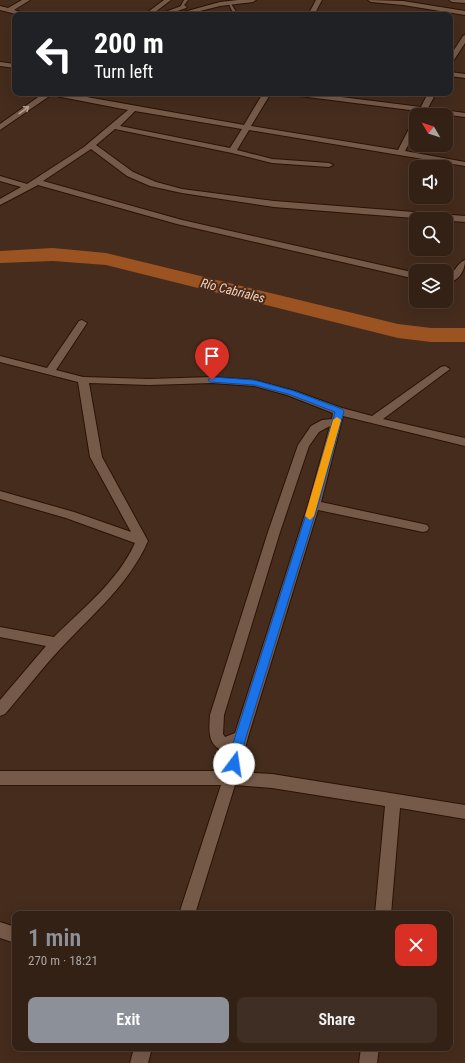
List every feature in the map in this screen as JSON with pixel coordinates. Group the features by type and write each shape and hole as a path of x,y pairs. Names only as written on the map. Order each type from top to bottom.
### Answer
{"street":[{"path":"10,9 27,0"},
{"path":"151,12 168,0"},
{"path":"169,12 216,0"},
{"path":"186,12 200,8 253,0"},
{"path":"313,12 319,0"},
{"path":"371,0 400,2 465,13"},
{"path":"452,0 465,1"},
{"path":"0,8 19,12"},
{"path":"453,57 462,41"},
{"path":"0,64 12,66"},
{"path":"453,74 465,76"},
{"path":"0,118 33,96"},
{"path":"0,128 45,96"},
{"path":"67,96 133,110 305,136 465,164"},
{"path":"232,151 265,96"},
{"path":"312,96 409,110"},
{"path":"423,108 430,96"},
{"path":"0,202 37,182 91,145 115,127 133,110"},
{"path":"453,114 465,115"},
{"path":"115,127 232,151 272,161 329,165"},
{"path":"401,152 409,136"},
{"path":"91,145 130,174 153,184 182,191 274,204 465,219"},
{"path":"0,178 28,187"},
{"path":"37,182 180,222 409,274"},
{"path":"453,276 465,263"},
{"path":"50,371 82,323"},
{"path":"0,359 83,380 149,382 212,380 254,383 291,393 338,416 374,420 465,442"},
{"path":"374,420 445,369"},
{"path":"0,710 56,643 108,590 137,554 142,541 96,457 83,380"},
{"path":"188,911 314,505 338,416"},
{"path":"241,737 223,745 216,736 217,715 274,532 304,445 315,429 338,416"},
{"path":"0,495 70,514 142,541"},
{"path":"314,505 423,528"},
{"path":"0,632 56,643"},
{"path":"0,778 230,778 272,781 465,812"},
{"path":"383,911 393,801"},
{"path":"0,930 12,934"},
{"path":"139,1063 143,1051"},
{"path":"368,1063 370,1051"}],"lane":[{"path":"180,8 186,0"},
{"path":"229,3 234,12"}],"waterway":[{"name":"Río Cabriales","path":"0,257 53,255 106,259 398,331 431,335 465,335"}],"slow traffic":[{"path":"310,516 337,420"}],"route":[{"path":"212,380 254,383 291,393 340,411 314,505 241,737 234,764"}]}
